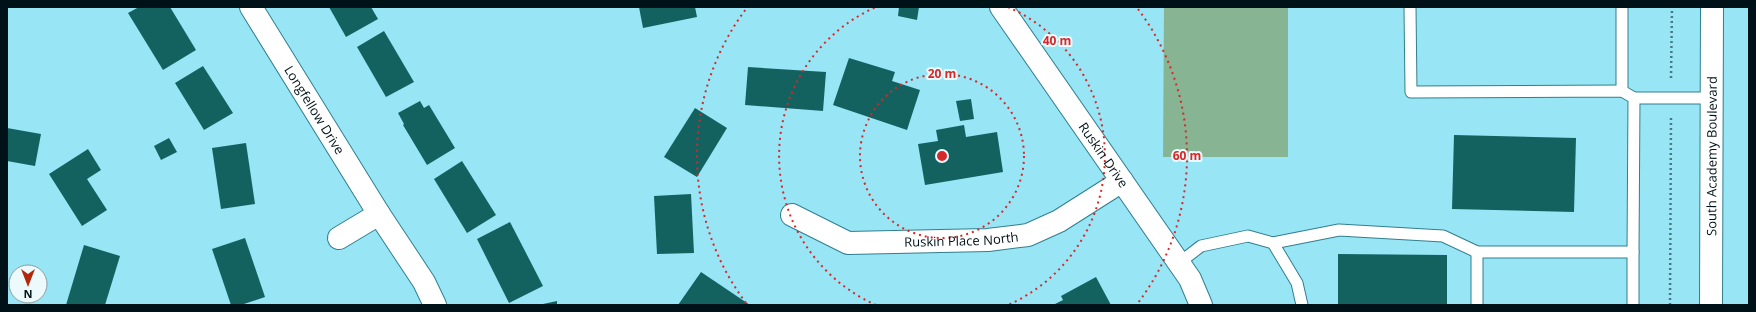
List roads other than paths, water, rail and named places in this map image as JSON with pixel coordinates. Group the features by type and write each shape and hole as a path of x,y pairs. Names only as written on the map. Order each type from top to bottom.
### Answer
{"main road":[{"name":"Longfellow Drive","path":"251,7 379,214 424,282 435,305"},
{"name":"Ruskin Drive","path":"1001,7 1190,279 1201,305"},
{"name":"South Academy Boulevard","path":"1711,305 1712,7"},
{"name":"Ruskin Place North","path":"792,216 848,243 988,240 1028,235 1059,221 1122,181"},
{"path":"339,238 379,214"}],"lane":[{"path":"1410,7 1411,92 1622,91 1634,98 1711,98"},
{"path":"1622,7 1622,91"},
{"path":"1633,305 1634,98"},
{"path":"1179,263 1201,246 1248,236 1273,243 1339,230 1443,236 1477,252 1633,252"},
{"path":"1273,243 1297,283 1302,305"},
{"path":"1477,252 1477,305"}]}
